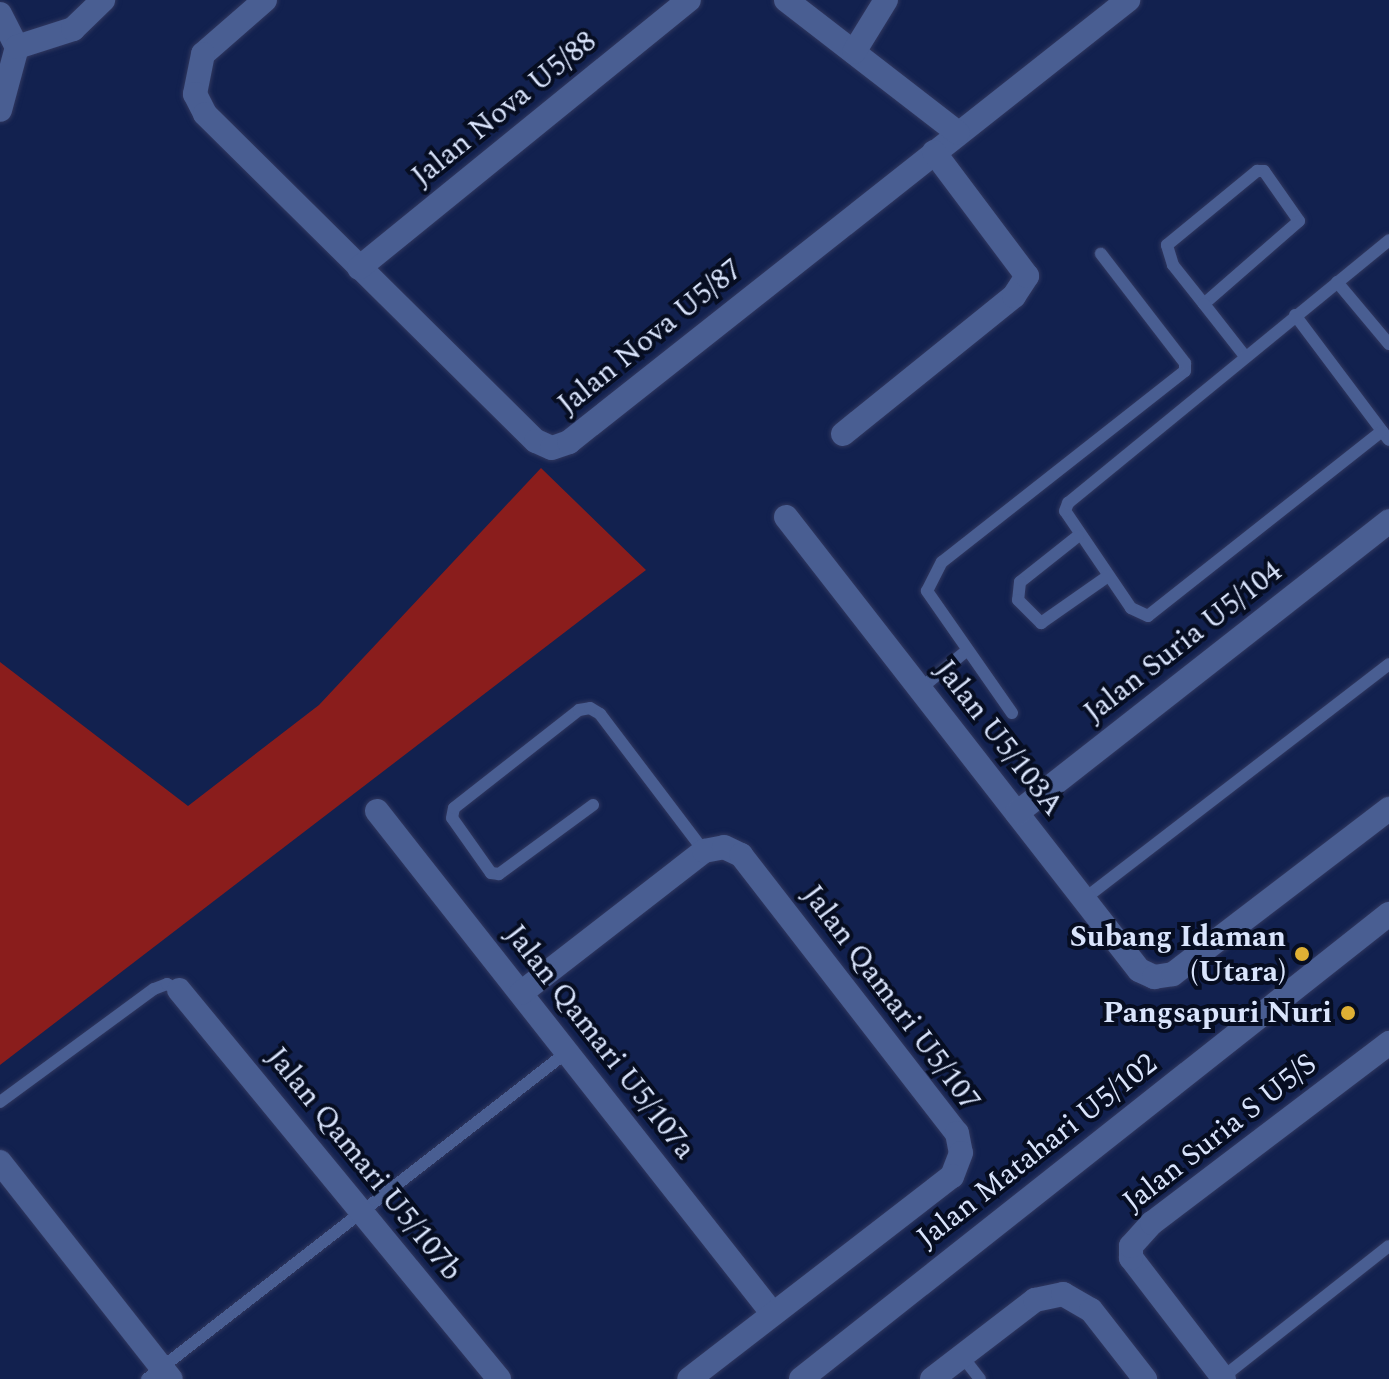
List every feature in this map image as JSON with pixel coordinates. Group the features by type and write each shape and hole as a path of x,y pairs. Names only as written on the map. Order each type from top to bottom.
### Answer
{"street":[{"path":"17,47 73,29 103,0"},
{"name":"Jalan Nova U5/87","path":"265,0 203,54 195,94 205,114 536,441 561,447 1128,0"},
{"name":"Jalan Nova U5/88","path":"359,268 689,0"},
{"path":"786,0 958,133"},
{"path":"854,52 886,0"},
{"path":"0,14 17,47 0,110"},
{"path":"843,434 1014,296 1027,276 934,152"},
{"name":"Jalan U5/103A","path":"786,517 1139,970 1154,977 1173,974 1389,809"},
{"name":"Jalan Suria U5/104","path":"1017,813 1389,521"},
{"name":"Jalan Qamari U5/107a","path":"377,811 773,1314"},
{"name":"Jalan Qamari U5/107","path":"689,1379 952,1176 961,1153 957,1133 741,855 724,847 704,851"},
{"path":"521,993 704,851"},
{"name":"Jalan Matahari U5/102","path":"801,1379 1389,914"},
{"name":"Jalan Qamari U5/107b","path":"179,990 499,1379"},
{"name":"Jalan Suria S U5/S","path":"1223,1378 1131,1258 1131,1246 1152,1223 1389,1043"},
{"path":"0,1162 160,1375"},
{"path":"932,1379 1035,1300 1063,1294 1091,1310 1145,1379"}],"lane":[{"path":"1204,304 1299,221 1264,171 1257,171 1167,245 1173,265 1244,355"},
{"path":"1295,315 1386,436 1157,611 1140,615 1078,536 1065,511 1068,503 1244,355 1389,240"},
{"path":"1012,713 965,652 927,591 942,562 1185,371 1185,363 1101,254"},
{"path":"1337,282 1389,344"},
{"path":"1078,536 1020,582 1018,600 1041,623 1108,576"},
{"path":"920,689 965,652"},
{"path":"1084,899 1389,664"},
{"path":"593,805 499,874 491,873 452,818 454,808 579,710 590,708 600,714 704,851"},
{"path":"0,1102 154,989 167,984 179,990"},
{"path":"160,1375 567,1052"},
{"path":"1223,1378 1389,1246"},
{"path":"962,1356 980,1379"}],"shaded area":[{"path":"541,468 646,570 0,1065 0,662 188,806 319,705"}],"place":[{"name":"Subang Idaman (Utara)","path":"1302,954"},
{"name":"Pangsapuri Nuri","path":"1348,1013"}]}
